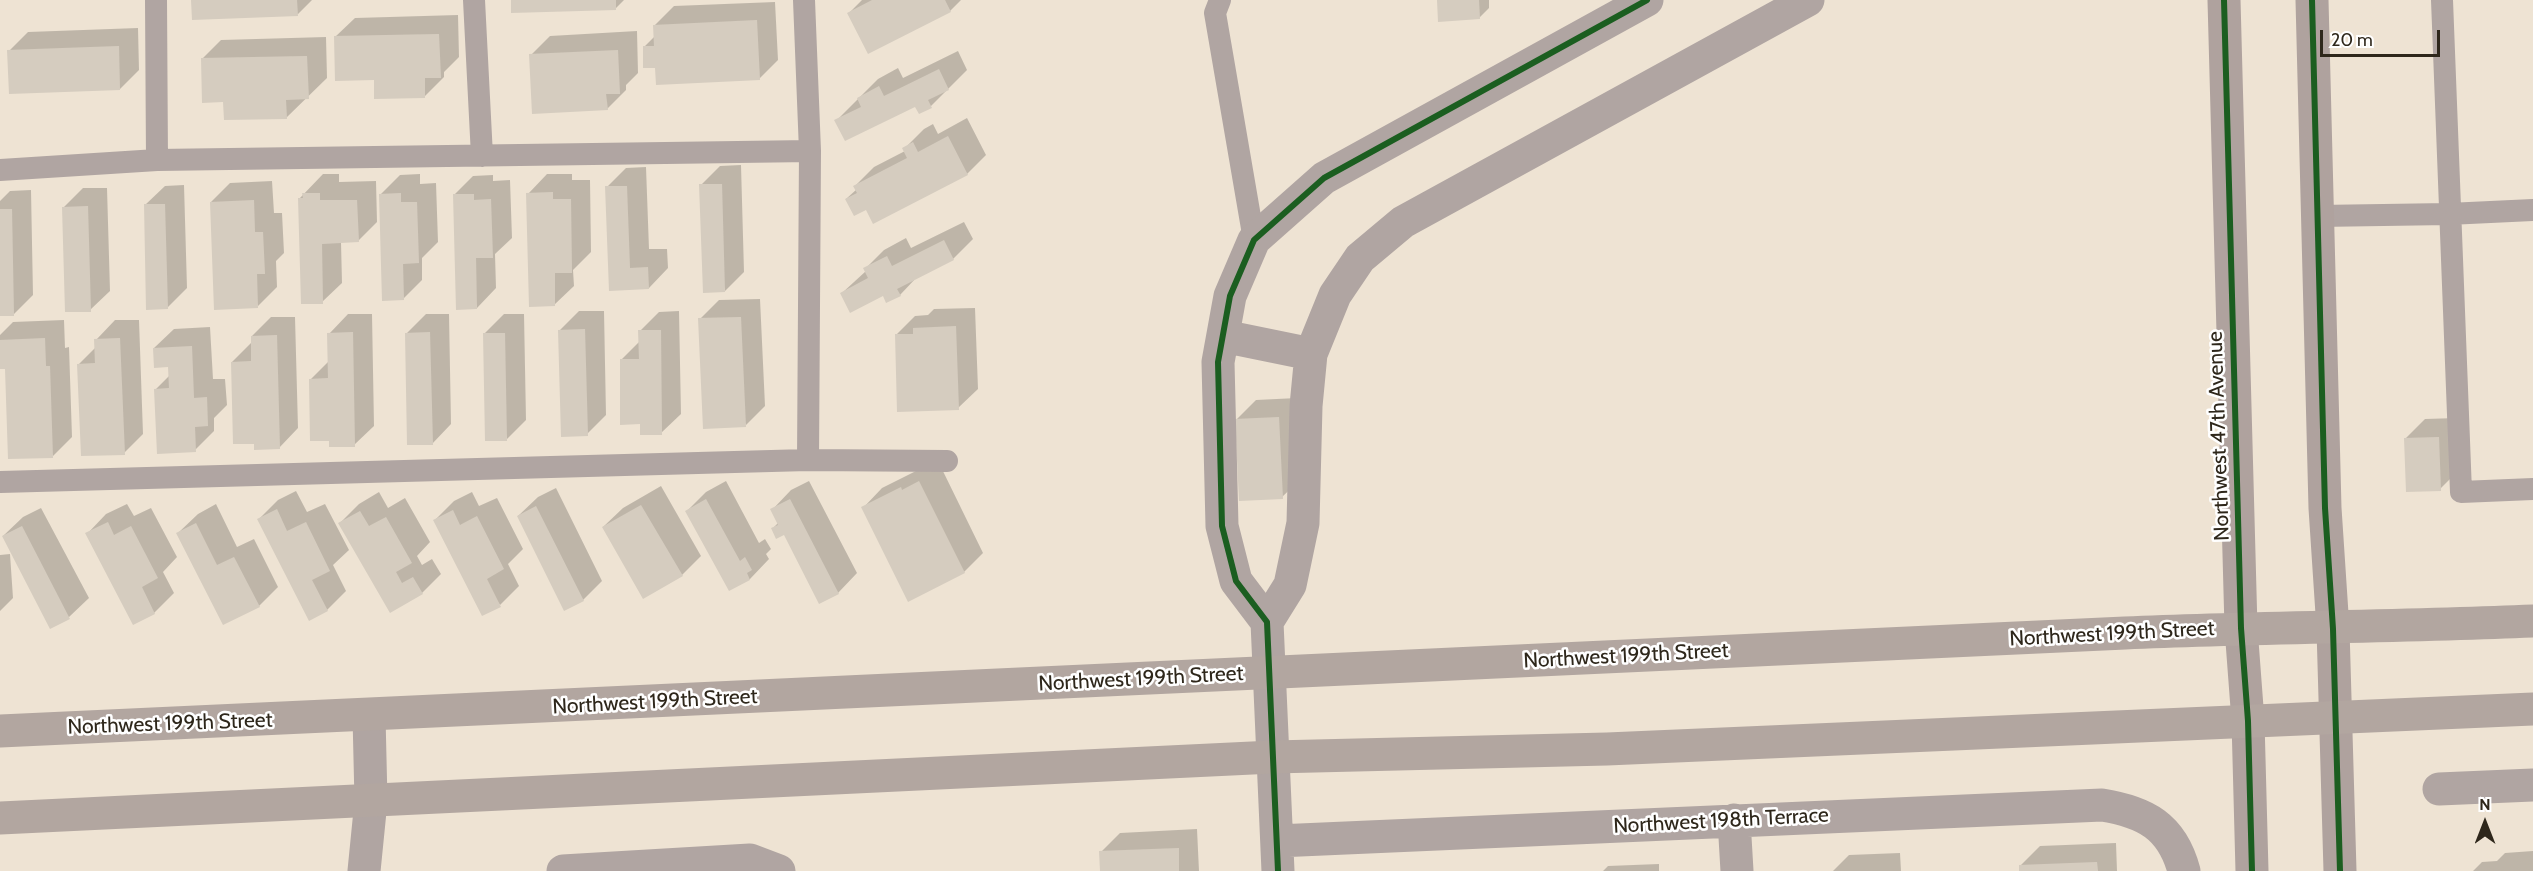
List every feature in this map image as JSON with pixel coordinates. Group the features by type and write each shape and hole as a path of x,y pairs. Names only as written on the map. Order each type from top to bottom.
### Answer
{"main road":[{"name":"Northwest 47th Avenue","path":"2224,0 2241,628 2248,721 2252,871"},
{"path":"2312,0 2325,508 2333,629 2340,871"},
{"name":"Northwest 199th Street","path":"0,731 369,716 2241,628 2333,629 2533,621"},
{"path":"0,818 1273,757 1607,749 2533,709"}],"street":[{"path":"1277,856 1267,622 1236,581 1222,526 1218,363 1230,296 1254,240 1324,178 1647,0"},
{"path":"1267,622 1290,585 1303,523 1306,406 1311,354 1335,295 1360,258 1403,222 1798,3"},
{"path":"1223,336 1311,354"},
{"path":"364,871 371,801 369,716"},
{"path":"2439,789 2533,785"},
{"name":"Northwest 198th Terrace","path":"1277,856 1734,820 2102,805 2125,809 2144,816 2160,827 2173,844 2184,871"},
{"path":"1734,820 1737,871"},
{"path":"563,871 750,860 779,871"}],"lane":[{"path":"156,0 157,160"},
{"path":"474,0 482,156"},
{"path":"804,0 810,151 808,460"},
{"path":"1220,0 1215,13 1254,240"},
{"path":"2442,0 2448,214 2461,492 2533,489"},
{"path":"0,170 157,160 810,151"},
{"path":"2318,216 2533,210"},
{"path":"0,482 808,460 947,460"}],"building":[{"path":"191,0 297,0 298,16 192,20"},
{"path":"511,0 616,0 616,10 511,13"},
{"path":"872,0 945,0 951,12 868,54 847,13"},
{"path":"1437,0 1479,0 1480,19 1438,22"},
{"path":"757,20 760,80 656,85 655,68 643,68 643,46 654,46 653,25"},
{"path":"439,34 441,78 425,78 425,98 374,99 374,80 335,81 334,36"},
{"path":"119,46 120,90 9,94 7,50"},
{"path":"618,50 620,94 606,94 608,110 532,114 529,54"},
{"path":"307,56 309,99 286,100 287,119 224,120 223,102 202,103 201,58"},
{"path":"939,69 949,90 928,100 932,108 919,114 915,107 845,141 834,120 861,107 857,98 879,86 884,96"},
{"path":"948,136 968,175 873,224 866,210 854,216 845,199 857,193 853,186 907,158 902,148 913,142 918,152"},
{"path":"699,184 722,184 725,292 703,293"},
{"path":"605,186 627,186 630,268 648,267 649,289 609,291"},
{"path":"553,192 553,199 571,199 572,273 555,273 555,306 529,307 526,193"},
{"path":"302,193 320,193 320,200 357,200 359,242 322,244 323,304 301,304 298,198 303,198"},
{"path":"401,193 401,202 417,202 419,263 403,264 404,300 382,301 379,194"},
{"path":"453,194 474,194 474,200 491,199 493,258 476,258 477,309 456,310"},
{"path":"254,200 255,232 263,232 265,274 257,274 258,308 214,310 210,202"},
{"path":"144,204 165,204 168,309 146,310"},
{"path":"88,206 91,312 65,312 62,207"},
{"path":"0,209 12,209 14,316 0,316"},
{"path":"944,240 954,260 897,289 901,296 886,303 883,296 850,313 840,293 868,278 863,268 887,256 892,266"},
{"path":"741,317 746,427 703,429 698,318"},
{"path":"956,326 959,410 897,412 895,334 913,334 913,328"},
{"path":"585,329 588,436 561,437 558,330"},
{"path":"638,330 661,330 662,435 640,435 640,424 620,425 620,359 639,359"},
{"path":"353,332 355,447 329,447 329,441 310,441 309,379 328,378 327,333"},
{"path":"430,332 433,445 407,445 405,333"},
{"path":"483,333 505,333 507,441 485,441"},
{"path":"277,335 280,449 254,450 254,444 233,444 231,362 251,361 251,336"},
{"path":"45,338 46,366 50,366 53,458 8,459 5,369 0,369 0,340"},
{"path":"120,338 125,455 81,456 77,364 95,363 94,339"},
{"path":"192,346 194,398 207,397 208,426 195,427 196,452 157,454 154,389 169,388 168,367 154,368 153,348"},
{"path":"1279,417 1283,499 1239,501 1235,419"},
{"path":"2439,437 2441,491 2406,492 2404,438"},
{"path":"919,481 965,573 908,602 861,507 901,487 902,490"},
{"path":"706,499 740,561 745,557 752,570 747,573 750,580 729,591 685,511"},
{"path":"790,499 839,594 819,604 784,535 776,539 771,528 778,525 770,509"},
{"path":"641,505 683,576 643,599 602,527"},
{"path":"536,506 584,601 564,611 517,516"},
{"path":"277,509 287,531 306,522 330,571 312,580 328,611 309,621 257,519"},
{"path":"453,510 460,525 477,516 504,569 487,579 501,607 482,616 433,520"},
{"path":"360,511 369,526 386,517 412,563 396,572 402,583 413,577 423,594 390,613 338,523"},
{"path":"108,522 114,535 131,526 158,578 142,587 155,614 133,625 85,533"},
{"path":"196,523 217,565 234,557 260,607 223,625 176,533"},
{"path":"22,526 70,619 50,629 2,536"},
{"path":"1179,848 1179,871 1100,871 1099,851"},
{"path":"2097,862 2098,871 2019,871 2019,865"}],"cycle path":[{"path":"1278,871 1267,622 1236,581 1222,526 1218,362 1230,296 1254,240 1324,178 1647,0"},
{"path":"2224,0 2241,628 2248,721 2252,871"},
{"path":"2312,0 2325,508 2333,629 2340,871"}]}
